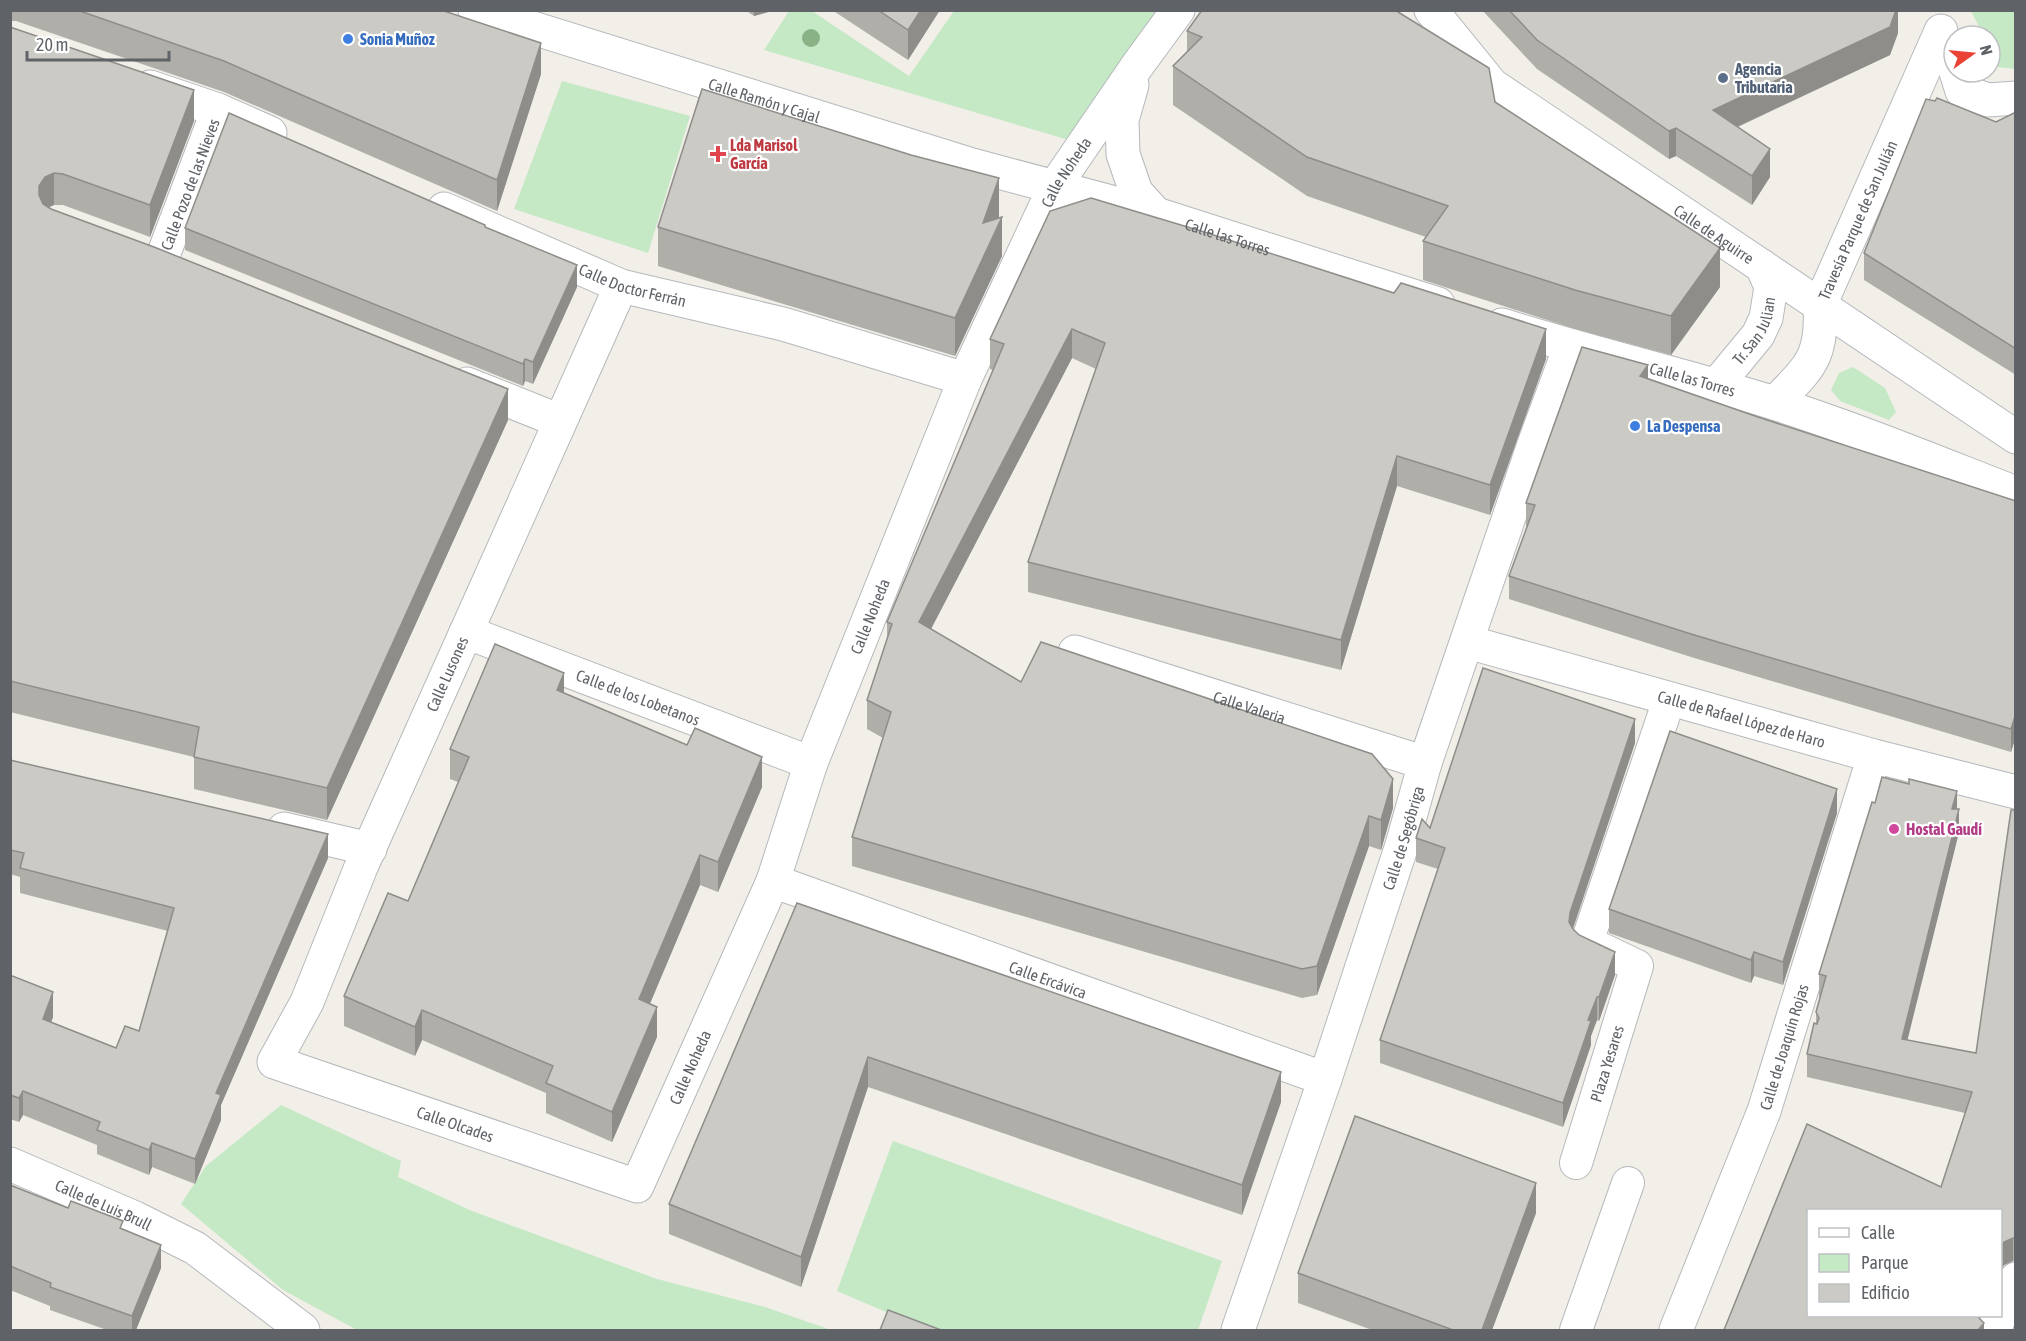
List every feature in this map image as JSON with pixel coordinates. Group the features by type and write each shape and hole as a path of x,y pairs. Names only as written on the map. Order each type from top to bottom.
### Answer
{"street":[{"name":"Calle Ramón y Cajal","path":"475,10 972,165 1055,186"},
{"name":"Calle Noheda","path":"637,1186 773,881 811,763 965,379 1055,186 1178,10"},
{"name":"Calle de Aguirre","path":"1431,10 1492,85 2016,437"},
{"path":"1936,21 1942,36"},
{"name":"Travesía Parque de San Julián","path":"1775,403 1807,369 1817,349 1821,329 1820,305 1936,21"},
{"name":"Calle Noheda","path":"1137,66 1122,120 1123,154 1136,192 1156,214"},
{"path":"120,76 218,110 294,143"},
{"path":"1960,84 1962,91 1988,100 2016,98"},
{"name":"Calle Pozo de las Nieves","path":"130,249 172,265 218,110"},
{"name":"Calle las Torres","path":"1055,186 1156,214 1570,346 1775,403 2016,493"},
{"name":"Calle Doctor Ferrán","path":"413,195 621,286 783,324 965,379"},
{"name":"Tr. San Julian","path":"1716,387 1758,335 1767,318 1771,287 1762,266"},
{"name":"Calle Lusones","path":"274,1062 307,1002 369,849 621,286"},
{"name":"Calle de Segóbriga","path":"1238,1330 1325,1079 1402,845 1425,763 1529,458 1570,346"},
{"path":"438,372 560,421"},
{"name":"Calle de los Lobetanos","path":"466,632 811,763"},
{"name":"Calle de Rafael López de Haro","path":"1468,642 1874,756 2016,792"},
{"name":"Calle Valeria","path":"1075,652 1425,763"},
{"name":"Plaza Yesares","path":"1576,1163 1637,966 1587,942 1670,700"},
{"name":"Calle de Joaquín Rojas","path":"1676,1330 1764,1110 1874,756"},
{"path":"254,822 369,849"},
{"name":"Calle Ercávica","path":"773,881 1325,1079"},
{"name":"Calle Olcades","path":"274,1062 637,1186"},
{"name":"Calle de Luis Brull","path":"10,1164 135,1218 195,1248 303,1330"},
{"path":"1576,1330 1628,1183"},
{"path":"2002,1312 2016,1279"}],"green space":[{"path":"789,11 812,11 909,76 954,11 1159,11 1072,141 764,50"},
{"path":"1971,11 2015,11 2015,69 2002,67 2002,24 1978,24"},
{"path":"562,81 690,116 648,253 514,209"},
{"path":"1853,367 1885,388 1896,412 1889,420 1840,401 1831,390 1839,373"},
{"path":"281,1105 401,1161 398,1177 472,1211 657,1279 765,1307 831,1330 357,1330 283,1290 181,1204 206,1166"},
{"path":"893,1141 1222,1261 1198,1330 928,1330 837,1291"}],"building":[{"path":"77,10 441,10 541,43 497,180 224,61"},
{"path":"878,10 921,10 908,30"},
{"path":"1202,10 1398,10 1489,68 1495,102 1720,248 1671,316 1575,290 1423,241 1448,206 1307,157 1173,66 1202,37 1187,31"},
{"name":"Agencia Tributaria","path":"1509,10 1896,10 1890,27 1713,110 1770,149 1752,176 1676,128 1669,131 1537,40"},
{"path":"10,27 194,90 150,205 63,174 54,173 45,177 39,186 39,195 43,204 508,389 327,788 194,757 199,727 10,681"},
{"path":"702,89 911,155 999,178 983,223 1002,217 955,318 658,227"},
{"path":"1937,98 1996,122 2016,112 2016,349 1864,253 1926,99 1935,101"},
{"path":"229,113 485,225 485,227 577,265 533,362 525,359 523,364 185,228"},
{"path":"1091,198 1394,293 1401,283 1546,329 1490,485 1397,456 1341,640 1028,562 1105,343 1072,329 919,622 1021,682 1041,642 1372,754 1393,779 1381,820 1369,816 1317,966 1302,969 852,837 891,712 867,700 892,624 887,622 1004,344 990,339 1050,211"},
{"path":"1582,347 1648,365 1640,376 2016,501 2016,713 2011,729 1691,634 1509,576 1535,505 1526,503"},
{"path":"495,644 564,673 557,690 687,745 695,728 762,757 718,862 700,855 639,999 657,1007 612,1112 546,1083 553,1066 422,1010 415,1027 344,996 388,893 408,901 469,757 450,749"},
{"path":"1483,668 1635,719 1570,913 1569,922 1579,935 1615,952 1588,1020 1591,1021 1563,1103 1380,1040 1445,848 1416,838 1422,819 1430,828"},
{"path":"1670,731 1837,789 1783,962 1754,952 1751,960 1609,909"},
{"path":"10,760 328,834 216,1093 221,1095 195,1159 152,1143 149,1150 97,1130 100,1122 23,1091 19,1098 10,1095 10,975 53,992 43,1019 116,1048 125,1026 139,1031 174,908 20,868 24,853 10,850"},
{"path":"1882,777 1909,784 1909,779 1957,791 1952,809 1959,809 1902,1039 1976,1053 2011,810 2016,810 2016,1238 2004,1242 2002,1245 2002,1209 1807,1209 1807,1317 1978,1317 1984,1323 1978,1330 1724,1330 1807,1124 1941,1187 1972,1092 1807,1054 1814,1023 1817,1024 1819,1018 1816,1012 1826,976 1819,974 1872,802 1875,803"},
{"path":"797,903 1281,1072 1242,1185 868,1057 801,1257 669,1204"},
{"path":"1355,1116 1536,1183 1482,1330 1453,1330 1298,1273"},
{"path":"10,1185 68,1208 71,1201 123,1221 120,1228 161,1245 132,1316 50,1287 51,1283 10,1266"},
{"path":"888,1310 941,1330 880,1330"}],"place":[{"name":"Sonia Muñoz","path":"348,39"},
{"name":"Agencia Tributaria","path":"1723,78"},
{"name":"Lda Marisol García","path":"718,154"},
{"name":"La Despensa","path":"1635,426"},
{"name":"Hostal Gaudí","path":"1894,829"}]}
